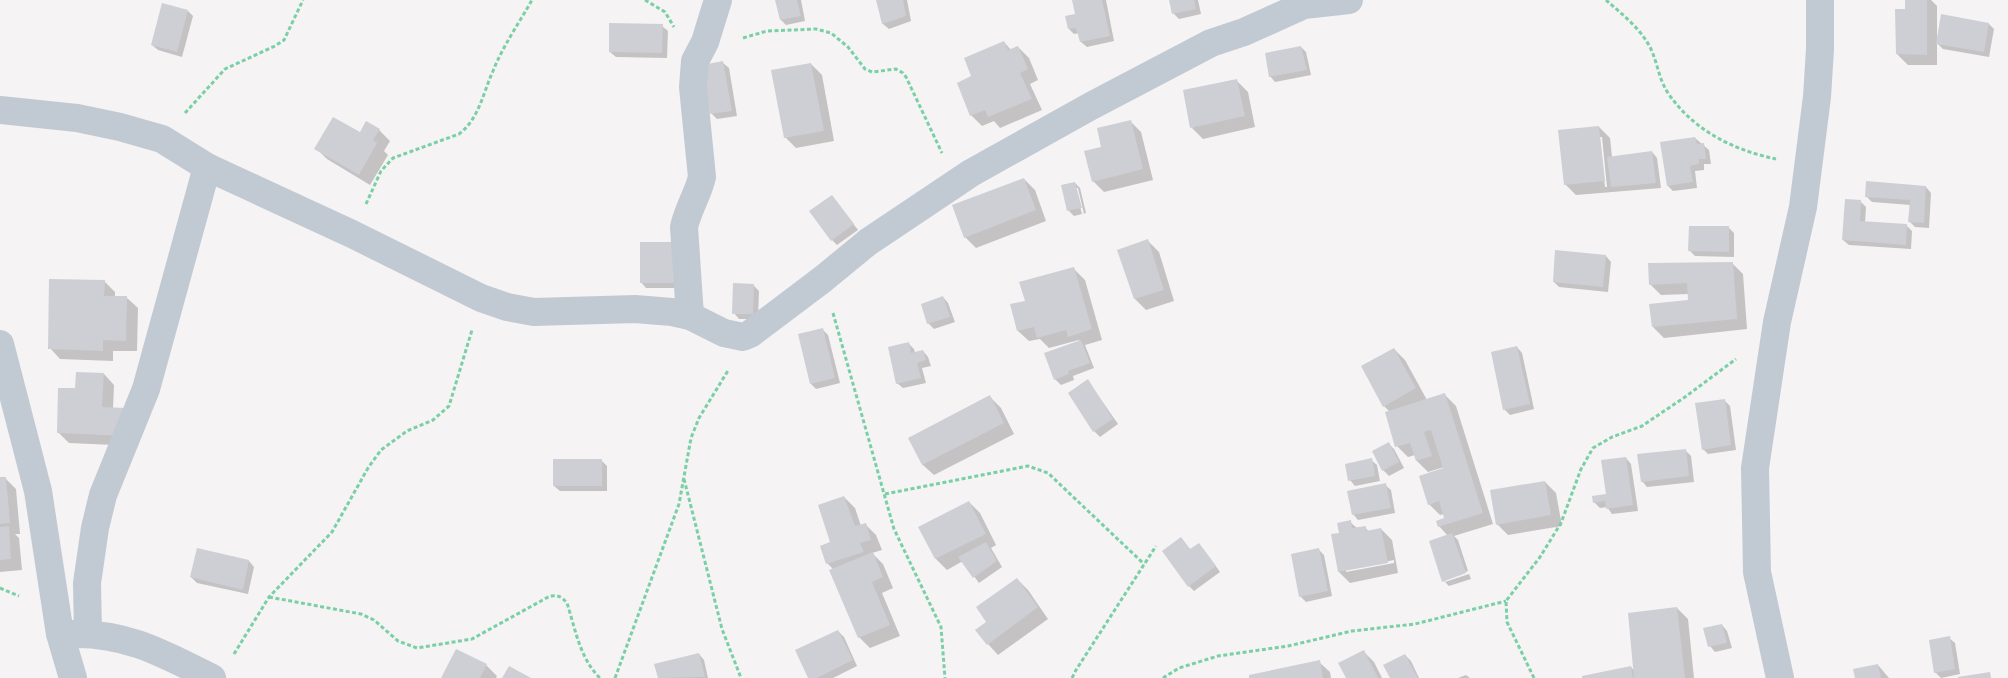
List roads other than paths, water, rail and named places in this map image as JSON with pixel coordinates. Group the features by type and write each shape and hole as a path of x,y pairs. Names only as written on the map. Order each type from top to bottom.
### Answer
{"street":[{"path":"690,316 684,227 687,213 702,177 693,86 695,60 701,50 718,0"},
{"path":"0,110 77,118 120,127 162,139 207,167 352,234 481,298 507,307 534,312 635,309 672,312 690,316 724,333 743,337 750,334 824,279 868,242 970,173 1091,106 1211,43 1244,32 1304,5 1349,0"},
{"path":"1780,678 1757,572 1755,468 1777,322 1803,207 1820,49 1820,0"},
{"path":"88,633 87,583 95,528 103,495 146,388 207,167"},
{"path":"0,344 38,490 60,634 73,678"},
{"path":"60,634 88,633 132,641 212,678"}]}
